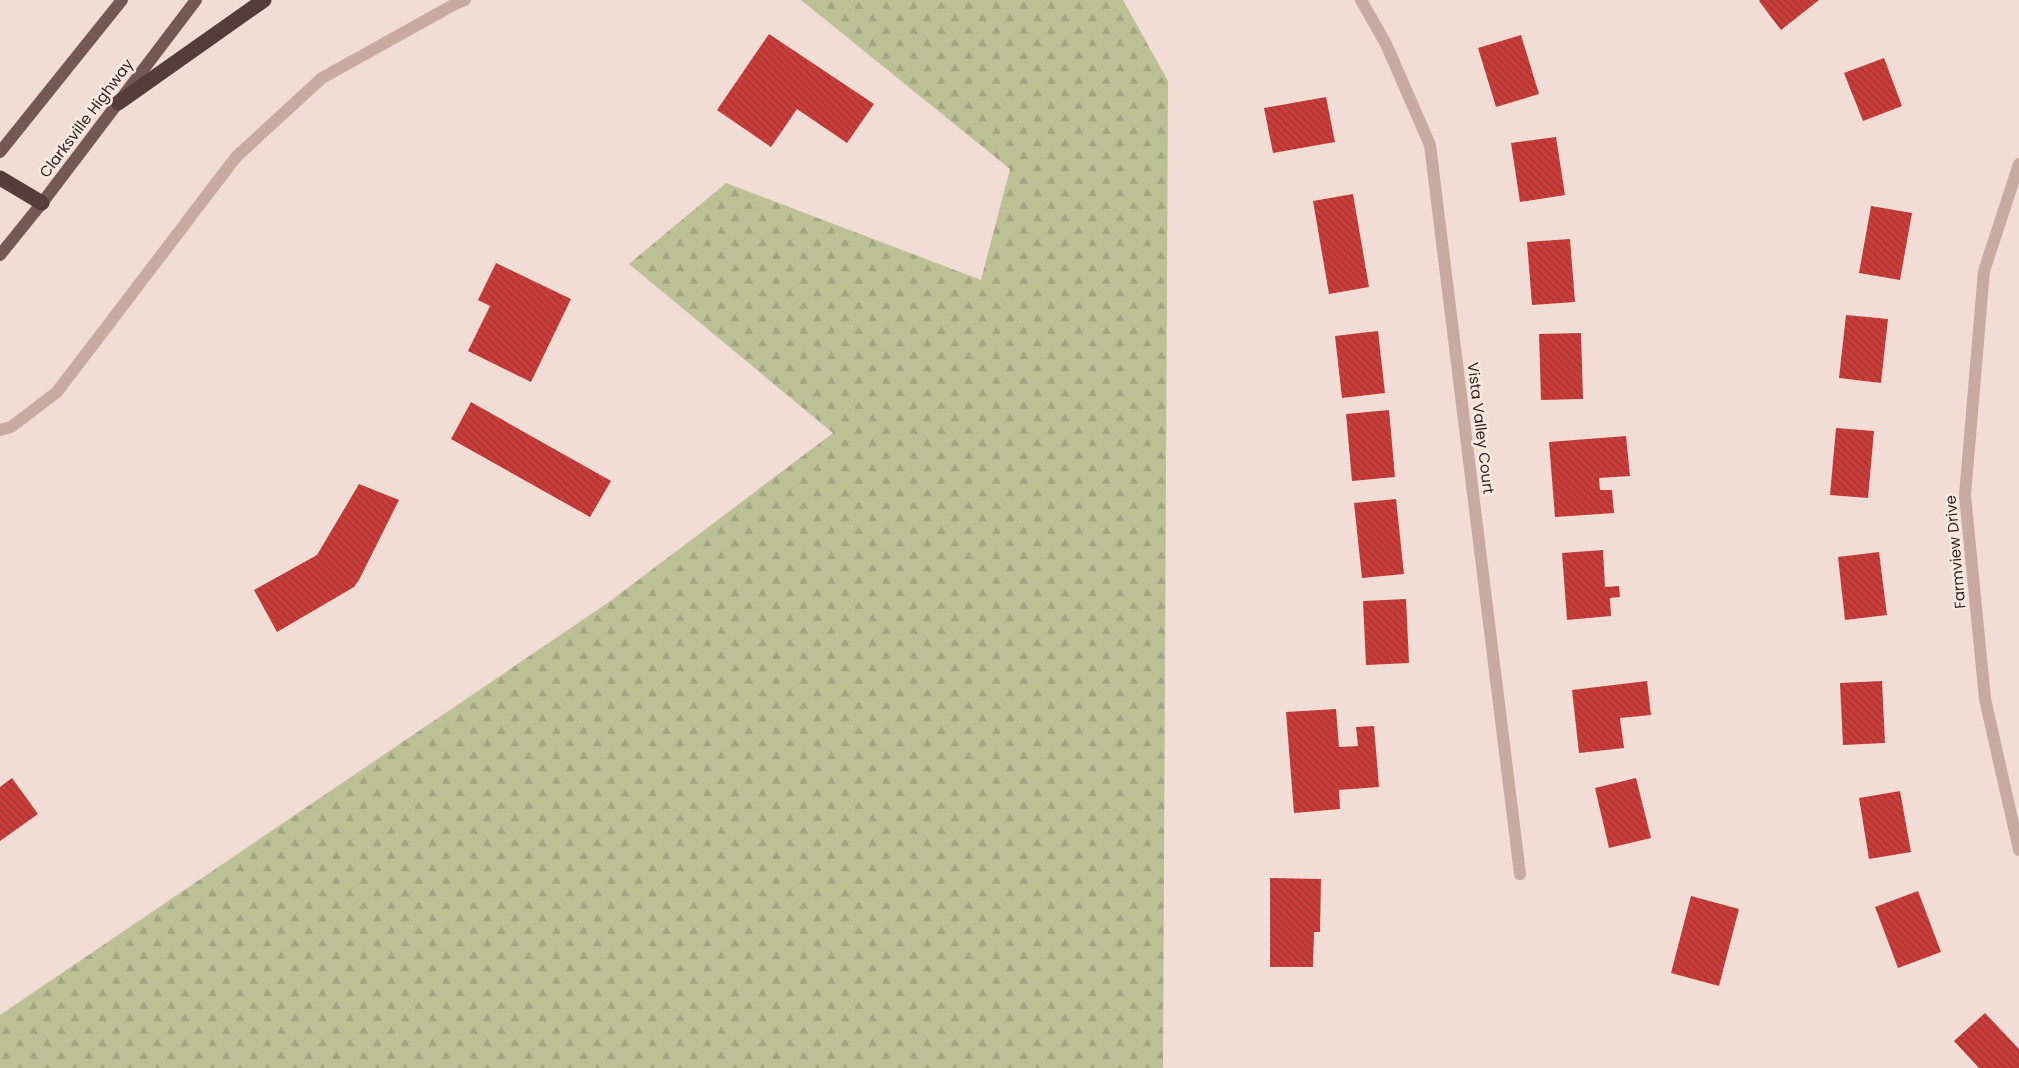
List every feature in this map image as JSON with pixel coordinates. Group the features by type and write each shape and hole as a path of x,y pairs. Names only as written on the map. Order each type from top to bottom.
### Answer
{"highway":[{"path":"118,103 264,0"},
{"path":"0,178 42,202"}],"main road":[{"path":"0,152 122,0"},
{"name":"Clarksville Highway","path":"0,255 196,0"}],"street":[{"path":"0,430 11,427 57,392 236,157 322,78 465,0"},
{"name":"Vista Valley Court","path":"1361,0 1386,44 1430,145 1520,874"},
{"name":"Farmview Drive","path":"2019,164 1984,271 1965,495 1985,699 2019,850"}],"green space":[{"path":"801,0 1123,0 1168,81 1163,1068 0,1068 0,1015 609,602 833,433 629,264 726,183 981,280 1010,169"}],"building":[{"path":"1760,0 1819,0 1781,30"},
{"path":"769,34 874,104 847,143 797,109 771,147 717,110"},
{"path":"1521,35 1539,94 1496,107 1478,48"},
{"path":"1884,58 1902,106 1863,121 1844,73"},
{"path":"1326,97 1335,142 1273,153 1264,108"},
{"path":"1556,137 1565,195 1520,202 1511,143"},
{"path":"1353,194 1369,287 1329,294 1313,201"},
{"path":"1871,206 1912,213 1900,280 1859,273"},
{"path":"1570,239 1575,302 1532,305 1527,242"},
{"path":"496,263 571,299 531,382 468,351 490,306 478,300"},
{"path":"1846,315 1888,319 1881,383 1839,378"},
{"path":"1378,331 1385,393 1342,398 1335,336"},
{"path":"1581,333 1583,399 1541,400 1539,334"},
{"path":"471,402 611,481 590,517 451,439"},
{"path":"1389,410 1395,477 1352,481 1346,414"},
{"path":"1836,428 1874,431 1868,498 1830,495"},
{"path":"1626,436 1630,476 1599,478 1600,490 1612,490 1614,513 1555,517 1549,442"},
{"path":"359,484 399,500 359,580 354,587 277,632 254,590 317,555"},
{"path":"1396,499 1404,574 1362,578 1354,503"},
{"path":"1603,550 1605,587 1619,586 1620,597 1610,598 1611,616 1567,620 1562,553"},
{"path":"1879,552 1887,615 1845,620 1838,557"},
{"path":"1406,599 1409,663 1366,665 1363,601"},
{"path":"1647,681 1651,715 1620,718 1624,748 1579,753 1572,690"},
{"path":"1882,681 1885,743 1843,745 1840,683"},
{"path":"1336,709 1339,747 1358,746 1356,727 1374,726 1379,787 1339,790 1340,809 1294,813 1286,712"},
{"path":"12,778 38,814 0,841 0,787"},
{"path":"1636,778 1651,838 1609,848 1595,788"},
{"path":"1900,791 1911,852 1869,859 1859,798"},
{"path":"1270,878 1321,879 1320,932 1314,932 1313,967 1270,967"},
{"path":"1918,891 1941,952 1898,968 1875,907"},
{"path":"1691,896 1739,909 1719,986 1671,973"},
{"path":"1985,1013 2019,1049 2019,1068 1979,1068 1954,1041"}]}
